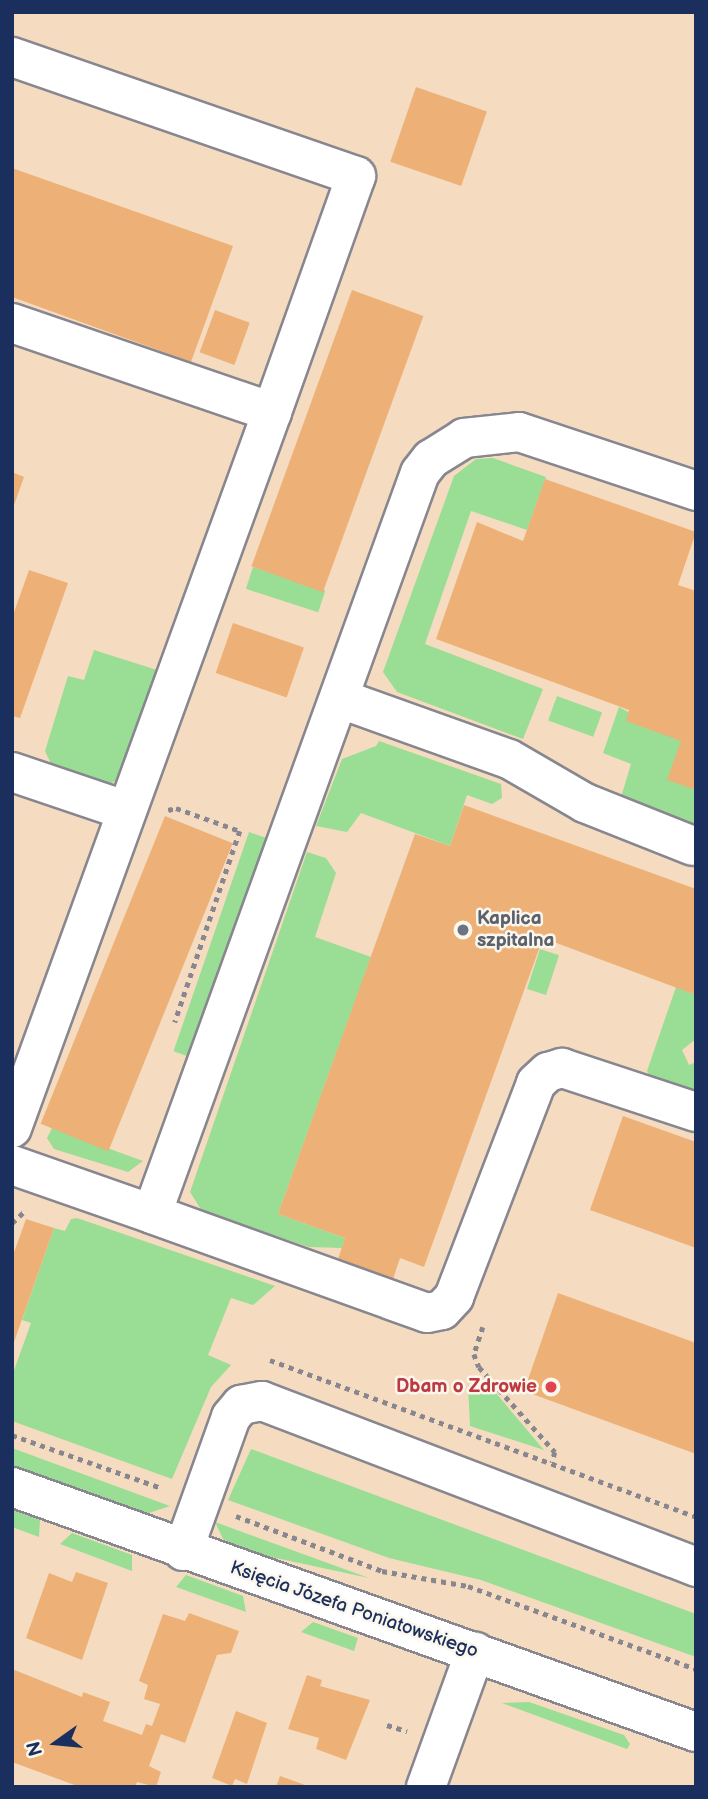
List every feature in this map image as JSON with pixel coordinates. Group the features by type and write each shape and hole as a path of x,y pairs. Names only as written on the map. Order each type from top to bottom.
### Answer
{"street":[{"path":"12,57 356,176 127,811 24,1056 12,1128"},
{"path":"12,323 272,412"},
{"path":"152,1214 341,699 420,473 442,449 464,438 519,432 696,491"},
{"path":"341,699 509,759 585,803 693,846"},
{"path":"12,772 127,811"},
{"path":"12,1165 427,1313 442,1310 454,1297 536,1083 548,1072 562,1068 696,1112"},
{"path":"183,1550 198,1502 236,1410 262,1401 696,1567"},
{"name":"Księcia Józefa Poniatowskiego","path":"12,1488 696,1732"},
{"path":"426,1787 475,1652"}],"path":[{"path":"166,811 176,808 240,831 174,1025"},
{"path":"486,1318 474,1354 479,1367 555,1452 552,1463"},
{"path":"12,1435 382,1571 468,1586 696,1669"}],"green space":[{"path":"493,458 546,477 527,530 471,511 425,644 543,689 523,739 397,692 383,672 454,476 476,459"},
{"path":"253,567 325,590 318,612 246,589"},
{"path":"94,650 160,671 118,780 107,785 52,766 45,751 68,676 84,680"},
{"path":"557,696 602,712 593,737 548,720"},
{"path":"619,707 681,741 696,790 696,832 621,797 631,764 603,753"},
{"path":"379,741 501,784 502,798 492,804 467,795 450,846 361,813 347,832 316,826 342,759 376,746"},
{"path":"249,832 266,838 190,1057 173,1051"},
{"path":"307,852 326,858 336,873 315,937 371,957 278,1214 345,1238 342,1248 309,1247 202,1211 190,1192"},
{"path":"540,949 559,955 546,995 527,989"},
{"path":"676,987 696,995 696,1039 682,1050 689,1065 696,1062 696,1099 650,1077 647,1071"},
{"path":"52,1128 143,1161 128,1172 54,1149 47,1138"},
{"path":"77,1218 275,1286 253,1305 231,1298 208,1355 231,1365 211,1387 172,1479 12,1421 12,1376 31,1323 22,1320 54,1228 65,1231 71,1219"},
{"path":"468,1385 495,1392 544,1450 470,1426"},
{"path":"12,1448 170,1506 146,1514 12,1466"},
{"path":"251,1449 696,1614 696,1657 481,1580 389,1558 228,1500"},
{"path":"12,1510 40,1520 39,1537 12,1527"},
{"path":"215,1522 369,1578 248,1552 223,1539"},
{"path":"72,1533 132,1555 132,1571 60,1544"},
{"path":"186,1575 243,1596 246,1612 176,1587"},
{"path":"313,1622 358,1638 354,1651 301,1632"},
{"path":"529,1702 624,1735 630,1744 627,1749 502,1703"}],"building":[{"path":"416,87 487,111 461,186 390,162"},
{"path":"12,168 233,246 191,362 12,297"},
{"path":"352,290 423,316 323,592 251,566"},
{"path":"215,310 250,323 234,365 200,352"},
{"path":"12,472 24,477 13,508 12,508"},
{"path":"545,479 696,532 678,585 696,591 696,790 667,780 681,741 626,721 629,710 436,639 477,522 523,541"},
{"path":"29,570 68,583 20,718 12,716 12,618"},
{"path":"233,623 304,647 287,698 216,673"},
{"path":"464,805 696,889 696,995 543,938 424,1267 400,1258 393,1279 338,1259 345,1238 278,1214 415,834 450,846"},
{"path":"165,816 233,843 108,1151 41,1124"},
{"path":"623,1116 696,1142 696,1248 590,1210"},
{"path":"26,1219 54,1228 13,1345 12,1258"},
{"path":"558,1293 696,1343 696,1454 524,1391"},
{"path":"76,1572 108,1583 82,1660 26,1638 49,1573 72,1582"},
{"path":"189,1613 239,1631 231,1653 217,1655 185,1743 161,1734 149,1766 161,1772 156,1787 137,1782 135,1787 80,1787 12,1762 12,1669 82,1697 83,1692 110,1702 103,1721 142,1735 146,1724 152,1726 160,1704 144,1699 148,1685 139,1681 163,1614 185,1621"},
{"path":"307,1675 322,1680 320,1686 370,1700 346,1760 316,1749 319,1738 288,1729"},
{"path":"236,1711 267,1723 247,1784 235,1779 232,1786 212,1778"},
{"path":"280,1776 308,1786 308,1787 276,1787"}],"place":[{"name":"Kaplica szpitalna","path":"463,930"},
{"name":"Dbam o Zdrowie","path":"551,1387"}]}
